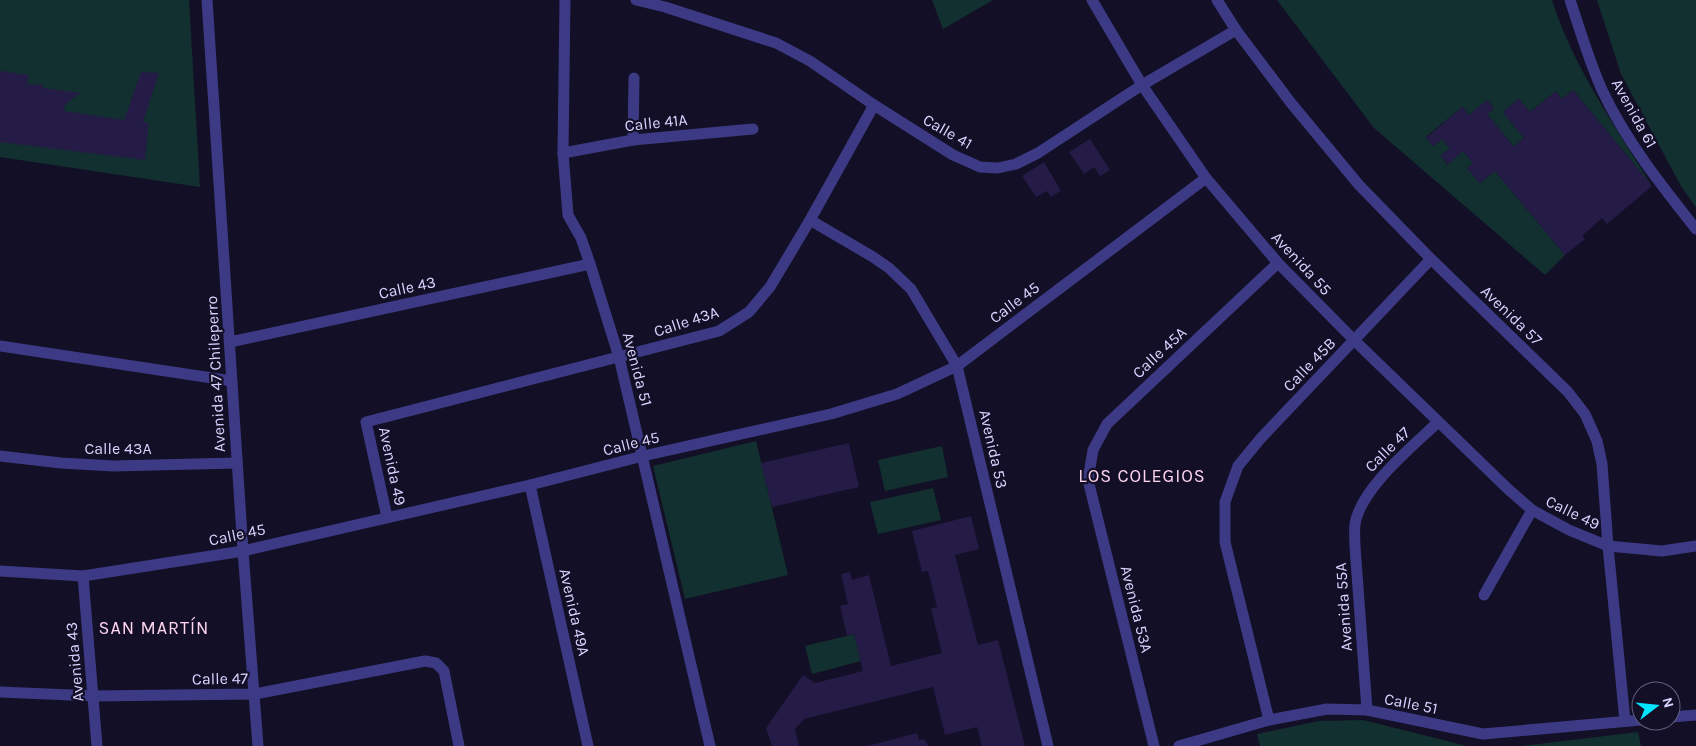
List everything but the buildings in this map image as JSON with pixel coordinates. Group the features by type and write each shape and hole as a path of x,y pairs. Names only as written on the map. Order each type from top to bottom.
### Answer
{"street":[{"name":"Avenida 47 Chileperro","path":"207,0 242,550 258,746"},
{"name":"Avenida 51","path":"565,0 563,153 568,215 581,238 619,358 710,746"},
{"name":"Calle 41","path":"636,0 674,10 776,43 810,61 874,105 954,155 980,167 998,168 1016,164 1038,153 1142,85 1236,30"},
{"name":"Avenida 55","path":"1092,0 1142,85 1206,178 1278,264 1438,422 1532,510"},
{"name":"Avenida 57","path":"1217,0 1236,30 1292,103 1359,185 1431,259 1568,392 1585,414 1597,441 1602,464 1624,721"},
{"name":"Avenida 61","path":"1570,0 1602,90 1625,132 1649,170 1696,229"},
{"path":"633,140 634,78"},
{"name":"Calle 43A","path":"366,422 719,331 749,312 770,288 874,105"},
{"name":"Calle 41A","path":"563,153 633,140 753,129"},
{"name":"Calle 45","path":"0,571 83,576 242,550 831,414 897,394 957,366 1206,178"},
{"name":"Avenida 53","path":"810,220 874,257 911,289 957,366 1048,746"},
{"name":"Calle 45B","path":"1269,720 1225,542 1225,502 1238,466 1262,438 1431,259"},
{"name":"Calle 43","path":"230,342 590,264"},
{"name":"Calle 45A","path":"1088,480 1094,450 1107,424 1278,264"},
{"path":"0,346 232,381"},
{"name":"Avenida 49","path":"366,422 387,517"},
{"name":"Calle 47","path":"1363,502 1373,487 1438,422"},
{"name":"Calle 43A","path":"0,456 61,463 113,466 237,463"},
{"name":"Avenida 53A","path":"1088,480 1154,746"},
{"name":"Avenida 49A","path":"530,485 588,746"},
{"name":"Avenida 55A","path":"1363,502 1355,524 1355,547 1367,710"},
{"name":"Calle 49","path":"1484,595 1532,510 1569,530 1608,546 1662,551 1696,546"},
{"name":"Avenida 43","path":"83,576 97,746"},
{"name":"Calle 47","path":"0,692 94,696 255,694 425,661 436,663 444,671 459,746"},
{"name":"Calle 51","path":"1178,746 1269,720 1327,709 1367,710 1482,734 1631,721"},
{"path":"1681,716 1696,715"}],"green space":[{"path":"0,0 189,0 200,187 0,157"},
{"path":"932,0 993,0 943,29"},
{"path":"1277,0 1552,0 1571,49 1583,73 1652,186 1573,90 1562,99 1556,91 1530,112 1519,99 1503,112 1524,138 1514,147 1487,114 1494,108 1487,100 1469,115 1462,107 1426,137 1433,146 1442,139 1450,148 1441,156 1447,164 1463,151 1473,163 1467,168 1480,183 1495,171 1565,255 1545,275 1374,128"},
{"path":"1597,0 1696,0 1696,207 1682,188 1621,74"},
{"path":"756,441 788,575 685,599 653,466"},
{"path":"942,446 948,477 885,491 878,460"},
{"path":"933,488 941,520 878,534 870,502"},
{"path":"854,634 861,661 812,674 805,646"},
{"path":"1363,720 1467,746 1260,746 1257,734 1319,721"},
{"path":"1638,732 1641,746 1522,746"}],"district":[{"name":"LOS COLEGIOS","path":"1142,476"},
{"name":"SAN MARTÍN","path":"154,628"}]}
